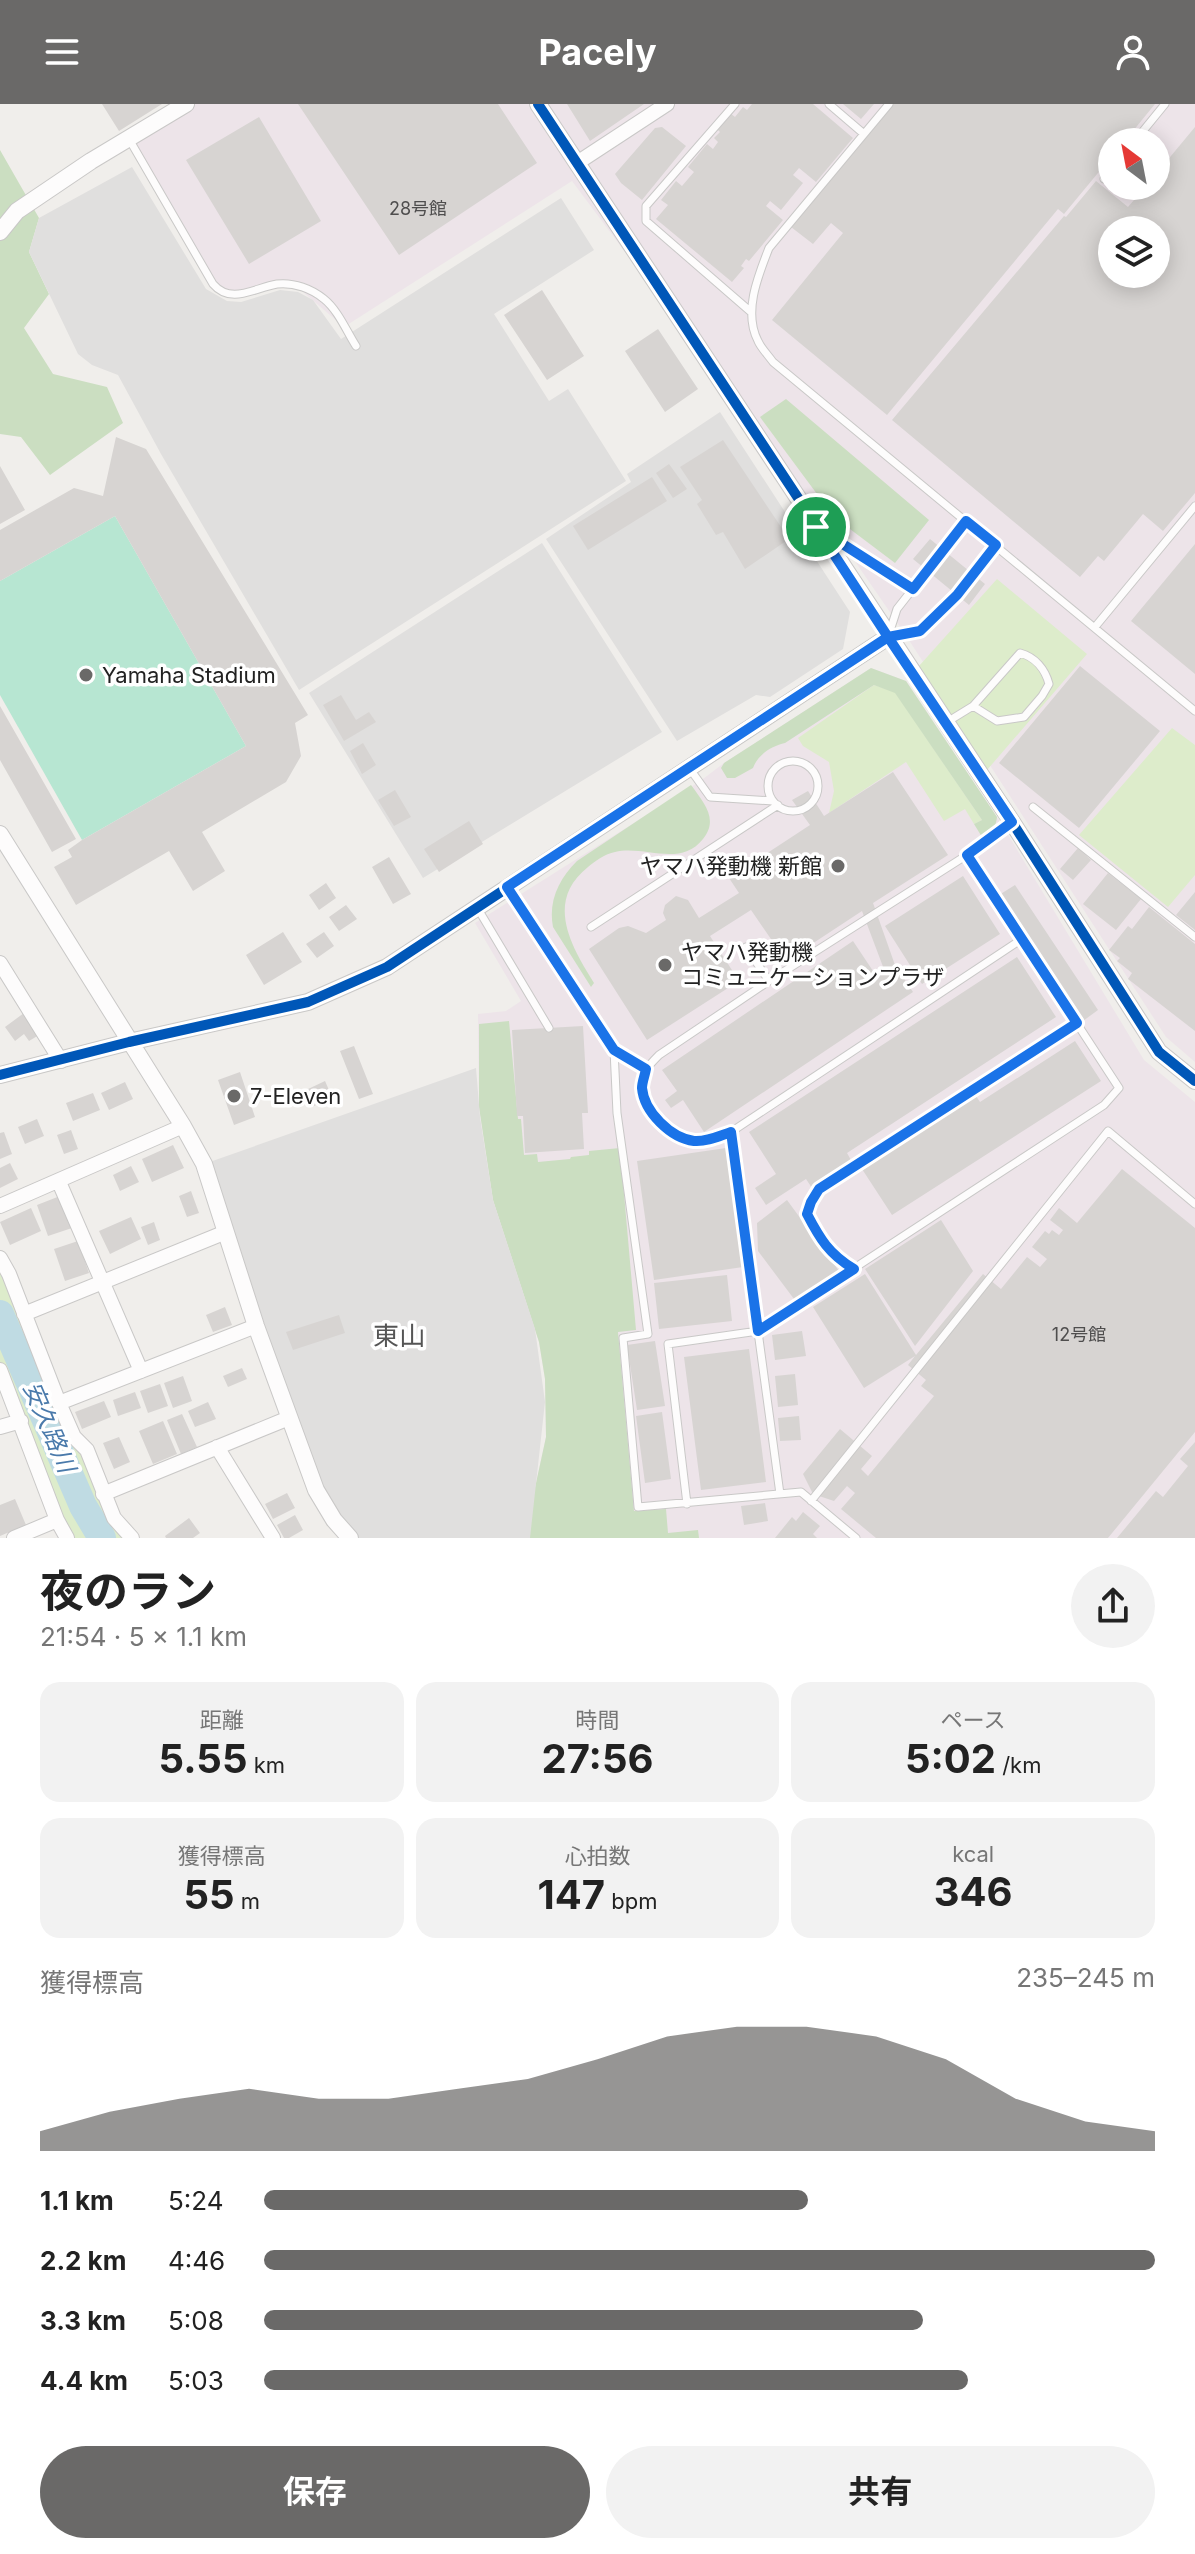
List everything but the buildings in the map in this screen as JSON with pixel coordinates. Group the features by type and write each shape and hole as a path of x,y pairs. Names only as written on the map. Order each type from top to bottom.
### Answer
{"street":[{"path":"0,232 17,211 91,161 186,104"},
{"path":"538,104 1012,822 1159,1052 1195,1081"},
{"path":"577,163 667,104"},
{"path":"0,1075 308,1002 387,967 888,637"},
{"path":"0,834 204,1164 256,1326 316,1490 334,1520 350,1538"},
{"path":"0,963 61,1061"},
{"path":"0,1206 183,1126"},
{"path":"59,1182 141,1371"},
{"path":"24,1314 226,1232"},
{"path":"0,1258 3,1274 24,1314 74,1437 87,1450 114,1518 132,1538"},
{"path":"59,1403 256,1326"},
{"path":"0,1370 57,1520 67,1538"},
{"path":"103,1494 289,1418"},
{"path":"0,1427 21,1421"},
{"path":"217,1447 273,1538"},
{"path":"14,1538 57,1520"}],"lane":[{"path":"735,104 646,206 646,221 751,312"},
{"path":"829,104 864,134"},
{"path":"889,104 769,248 759,272 751,312 757,340 773,362 1195,711"},
{"path":"1145,128 1165,104"},
{"path":"129,139 220,292 232,296 279,284 313,291 327,301 356,346"},
{"path":"1095,627 1195,506"},
{"path":"966,521 897,609 888,637 920,631 957,595 996,545"},
{"path":"816,527 913,589"},
{"path":"945,724 973,706 1020,653 1029,655 1046,673 1049,684 1024,717 997,721 973,706"},
{"path":"689,767 710,797 775,803 783,809 796,810 808,805 816,795 817,782 812,770 802,762 789,761 777,766 769,776 768,789 775,803"},
{"path":"591,927 775,803"},
{"path":"1033,807 1195,937"},
{"path":"1012,822 967,855 659,1055 646,1069 642,1087 647,1103 670,1131 690,1141 705,1141 731,1132 1022,939"},
{"path":"687,1504 668,1344 758,1331 1104,1105 1119,1088 967,855"},
{"path":"507,887 614,1050 646,1069"},
{"path":"477,907 549,1028"},
{"path":"746,947 769,981"},
{"path":"854,1269 836,1258 819,1237 807,1214 819,1189 1077,1023"},
{"path":"614,1050 617,1113 648,1334 623,1338 638,1507 801,1492 856,1538"},
{"path":"811,1501 1108,1131 1195,1204"},
{"path":"731,1132 780,1494"}],"shaded area":[{"path":"186,104 1195,104 1195,1062 1166,1037 905,634 843,544 572,181 344,327 295,285 232,296 216,288 129,139"},
{"path":"132,167 206,289 227,301 241,302 280,290 298,292 313,300 341,339 561,198 594,250 494,314 549,401 568,389 626,481 299,690 118,375 92,365 78,354 29,252 39,218"},
{"path":"720,412 850,612 843,649 770,697 756,695 677,741 546,539 631,482 627,474"},
{"path":"542,543 662,732 423,878 309,693"},
{"path":"871,668 906,681 1004,828 1144,1060 1195,1102 1195,1538 529,1538 531,1506 546,1437 545,1379 539,1342 493,1200 479,1107 478,1014 506,1011 521,1001 475,923 699,782"},
{"path":"476,1068 493,1200 535,1329 545,1402 530,1538 351,1538 311,1476 204,1164"}],"green space":[{"path":"0,150 39,218 29,252 49,294 24,328 53,374 107,387 123,423 50,475 21,437 0,434"},
{"path":"786,399 929,520 895,563 834,517 760,417"},
{"path":"115,516 246,746 82,840 0,695 0,581"},
{"path":"997,579 1087,654 981,777 919,666"},
{"path":"871,668 906,681 997,817 988,833 982,837 974,824 982,820 895,693 874,685 785,743 766,751 753,768 735,778 727,778 721,768 724,763"},
{"path":"874,685 895,692 982,820 974,824 965,809 944,821 906,762 829,813 834,791 829,762 803,746 798,738"},
{"path":"1172,728 1195,745 1195,875 1168,907 1079,835"},
{"path":"691,785 710,818 708,832 694,848 673,854 626,851 608,854 588,867 567,895 566,925 594,983 591,987 553,927 552,908 560,883 577,861"},
{"path":"509,1021 524,1155 537,1154 538,1162 570,1159 589,1155 589,1151 620,1148 636,1330 618,1332 634,1511 666,1509 668,1533 698,1530 699,1538 529,1538 531,1506 546,1437 545,1379 539,1342 493,1200 479,1107 479,1024"},
{"path":"0,1262 119,1524 133,1538 68,1538 0,1369"}],"waterway":[{"name":"安久路川","path":"0,1314 83,1506 102,1538"}],"cycle path":[{"path":"538,104 1012,822 1159,1052 1195,1081"},
{"path":"0,1075 308,1002 387,967 888,637"}],"place":[{"name":"Yamaha Stadium","path":"86,675"},
{"name":"ヤマハ発動機 新館","path":"838,866"},
{"name":"ヤマハ発動機 コミュニケーションプラザ","path":"665,965"},
{"name":"7-Eleven","path":"234,1096"}],"district":[{"name":"東山","path":"399,1336"}],"route":[{"path":"816,527 888,637 507,887 614,1050 646,1069 642,1087 647,1103 658,1119 670,1131 690,1141 705,1141 731,1132 758,1331 854,1269 836,1258 819,1237 807,1214 819,1189 1077,1023 967,855 1012,822 888,637 920,631 957,595 996,545 966,521 913,589 816,527"}]}
